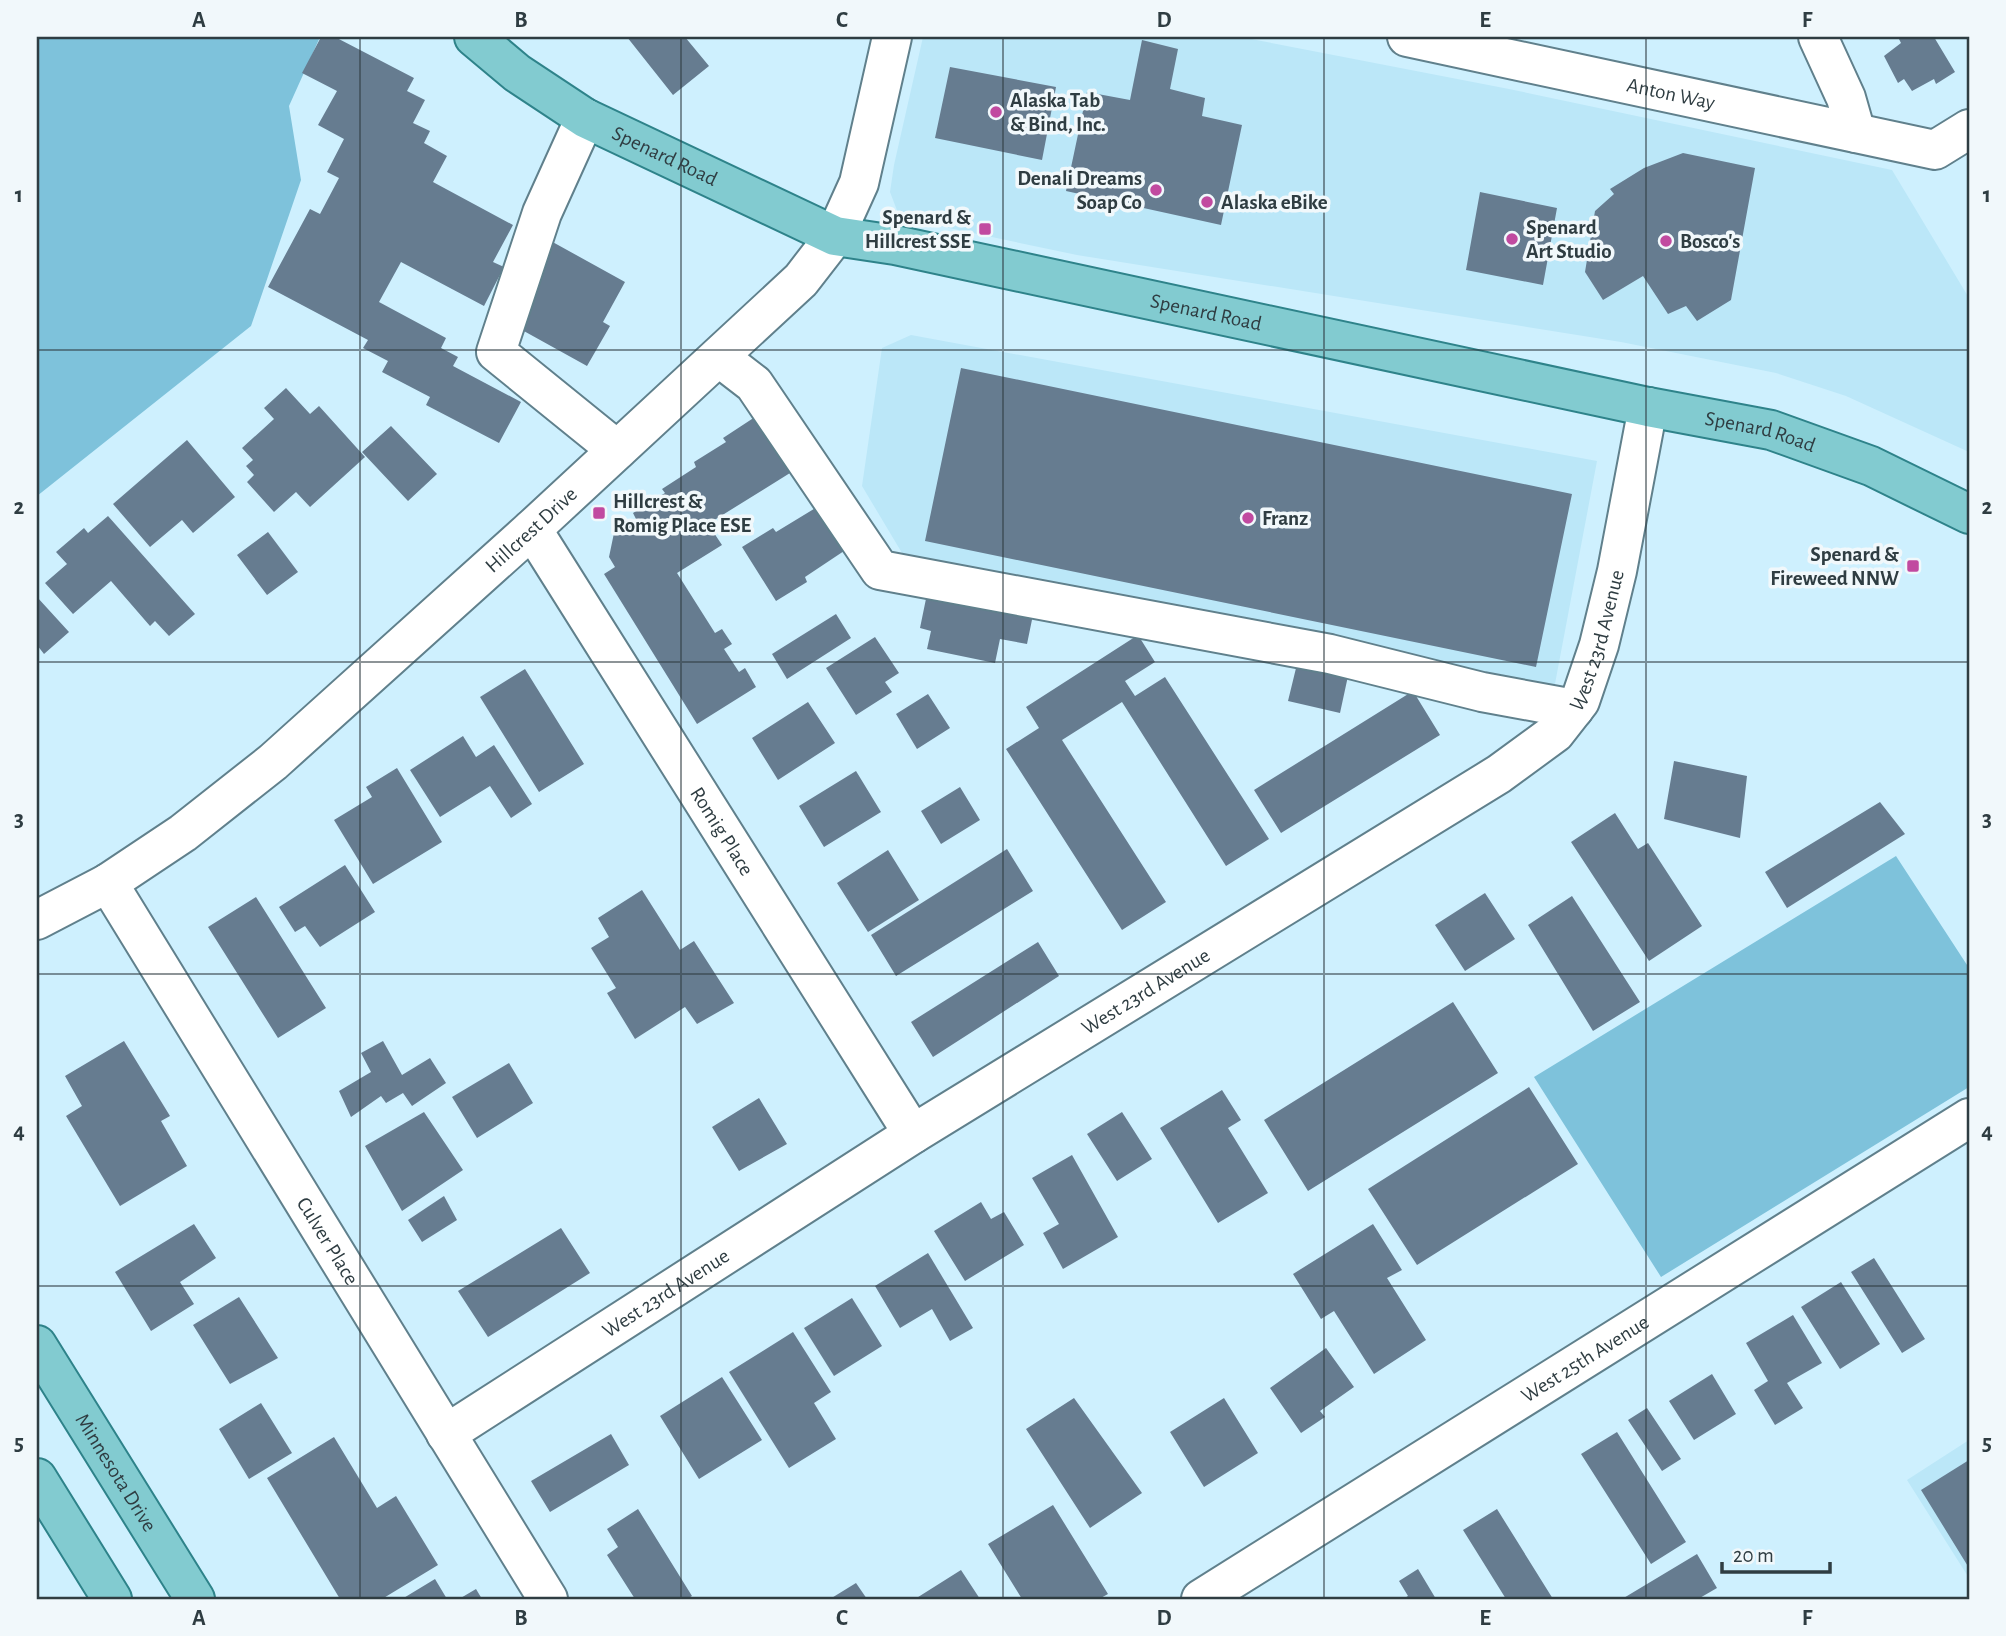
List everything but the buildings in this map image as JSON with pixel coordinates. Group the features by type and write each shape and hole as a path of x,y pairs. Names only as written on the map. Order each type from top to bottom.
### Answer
{"main road":[{"name":"Spenard Road","path":"474,37 517,73 585,118 835,236 895,245 1648,407 1771,429 1871,466 1969,514"},
{"name":"Minnesota Drive","path":"37,1345 195,1599"},
{"path":"37,1478 112,1599"}],"street":[{"name":"Hillcrest Drive","path":"37,920 108,883 183,832 273,762 532,529 801,280 835,236 859,183 892,37"},
{"name":"Anton Way","path":"1407,37 1491,46 1856,134 1935,150 1969,129"},
{"path":"1818,37 1846,98 1856,134"},
{"path":"585,118 542,213 496,352 617,450"},
{"path":"719,357 754,384 880,570 1330,654 1482,692 1574,709"},
{"name":"West 23rd Avenue","path":"446,1434 913,1134 1499,774 1555,733 1580,701 1599,645 1617,571 1648,407"},
{"name":"Romig Place","path":"532,529 913,1134"},
{"name":"Culver Place","path":"108,883 548,1599"},
{"name":"West 25th Avenue","path":"1200,1599 1969,1118"}],"shaded area":[{"path":"37,37 320,37 289,106 301,180 251,326 37,496"},
{"path":"923,37 1241,37 1509,89 1892,170 1969,298 1969,452 1846,396 1776,373 1621,342 1077,255 911,220 898,213 890,192"},
{"name":"Franz","path":"911,335 1597,461 1551,705 908,563 862,486 882,348"},
{"path":"1896,856 1969,968 1969,1087 1661,1277 1534,1077"},
{"path":"1969,1440 1969,1578 1907,1480"}],"place":[{"name":"Alaska Tab & Bind, Inc.","path":"996,112"},
{"name":"Denali Dreams Soap Co","path":"1156,190"},
{"name":"Alaska eBike","path":"1207,202"},
{"name":"Spenard & Hillcrest SSE","path":"985,229"},
{"name":"Spenard Art Studio","path":"1512,239"},
{"name":"Bosco's","path":"1666,241"},
{"name":"Hillcrest & Romig Place ESE","path":"599,513"},
{"name":"Franz","path":"1248,518"},
{"name":"Spenard & Fireweed NNW","path":"1913,566"}]}
